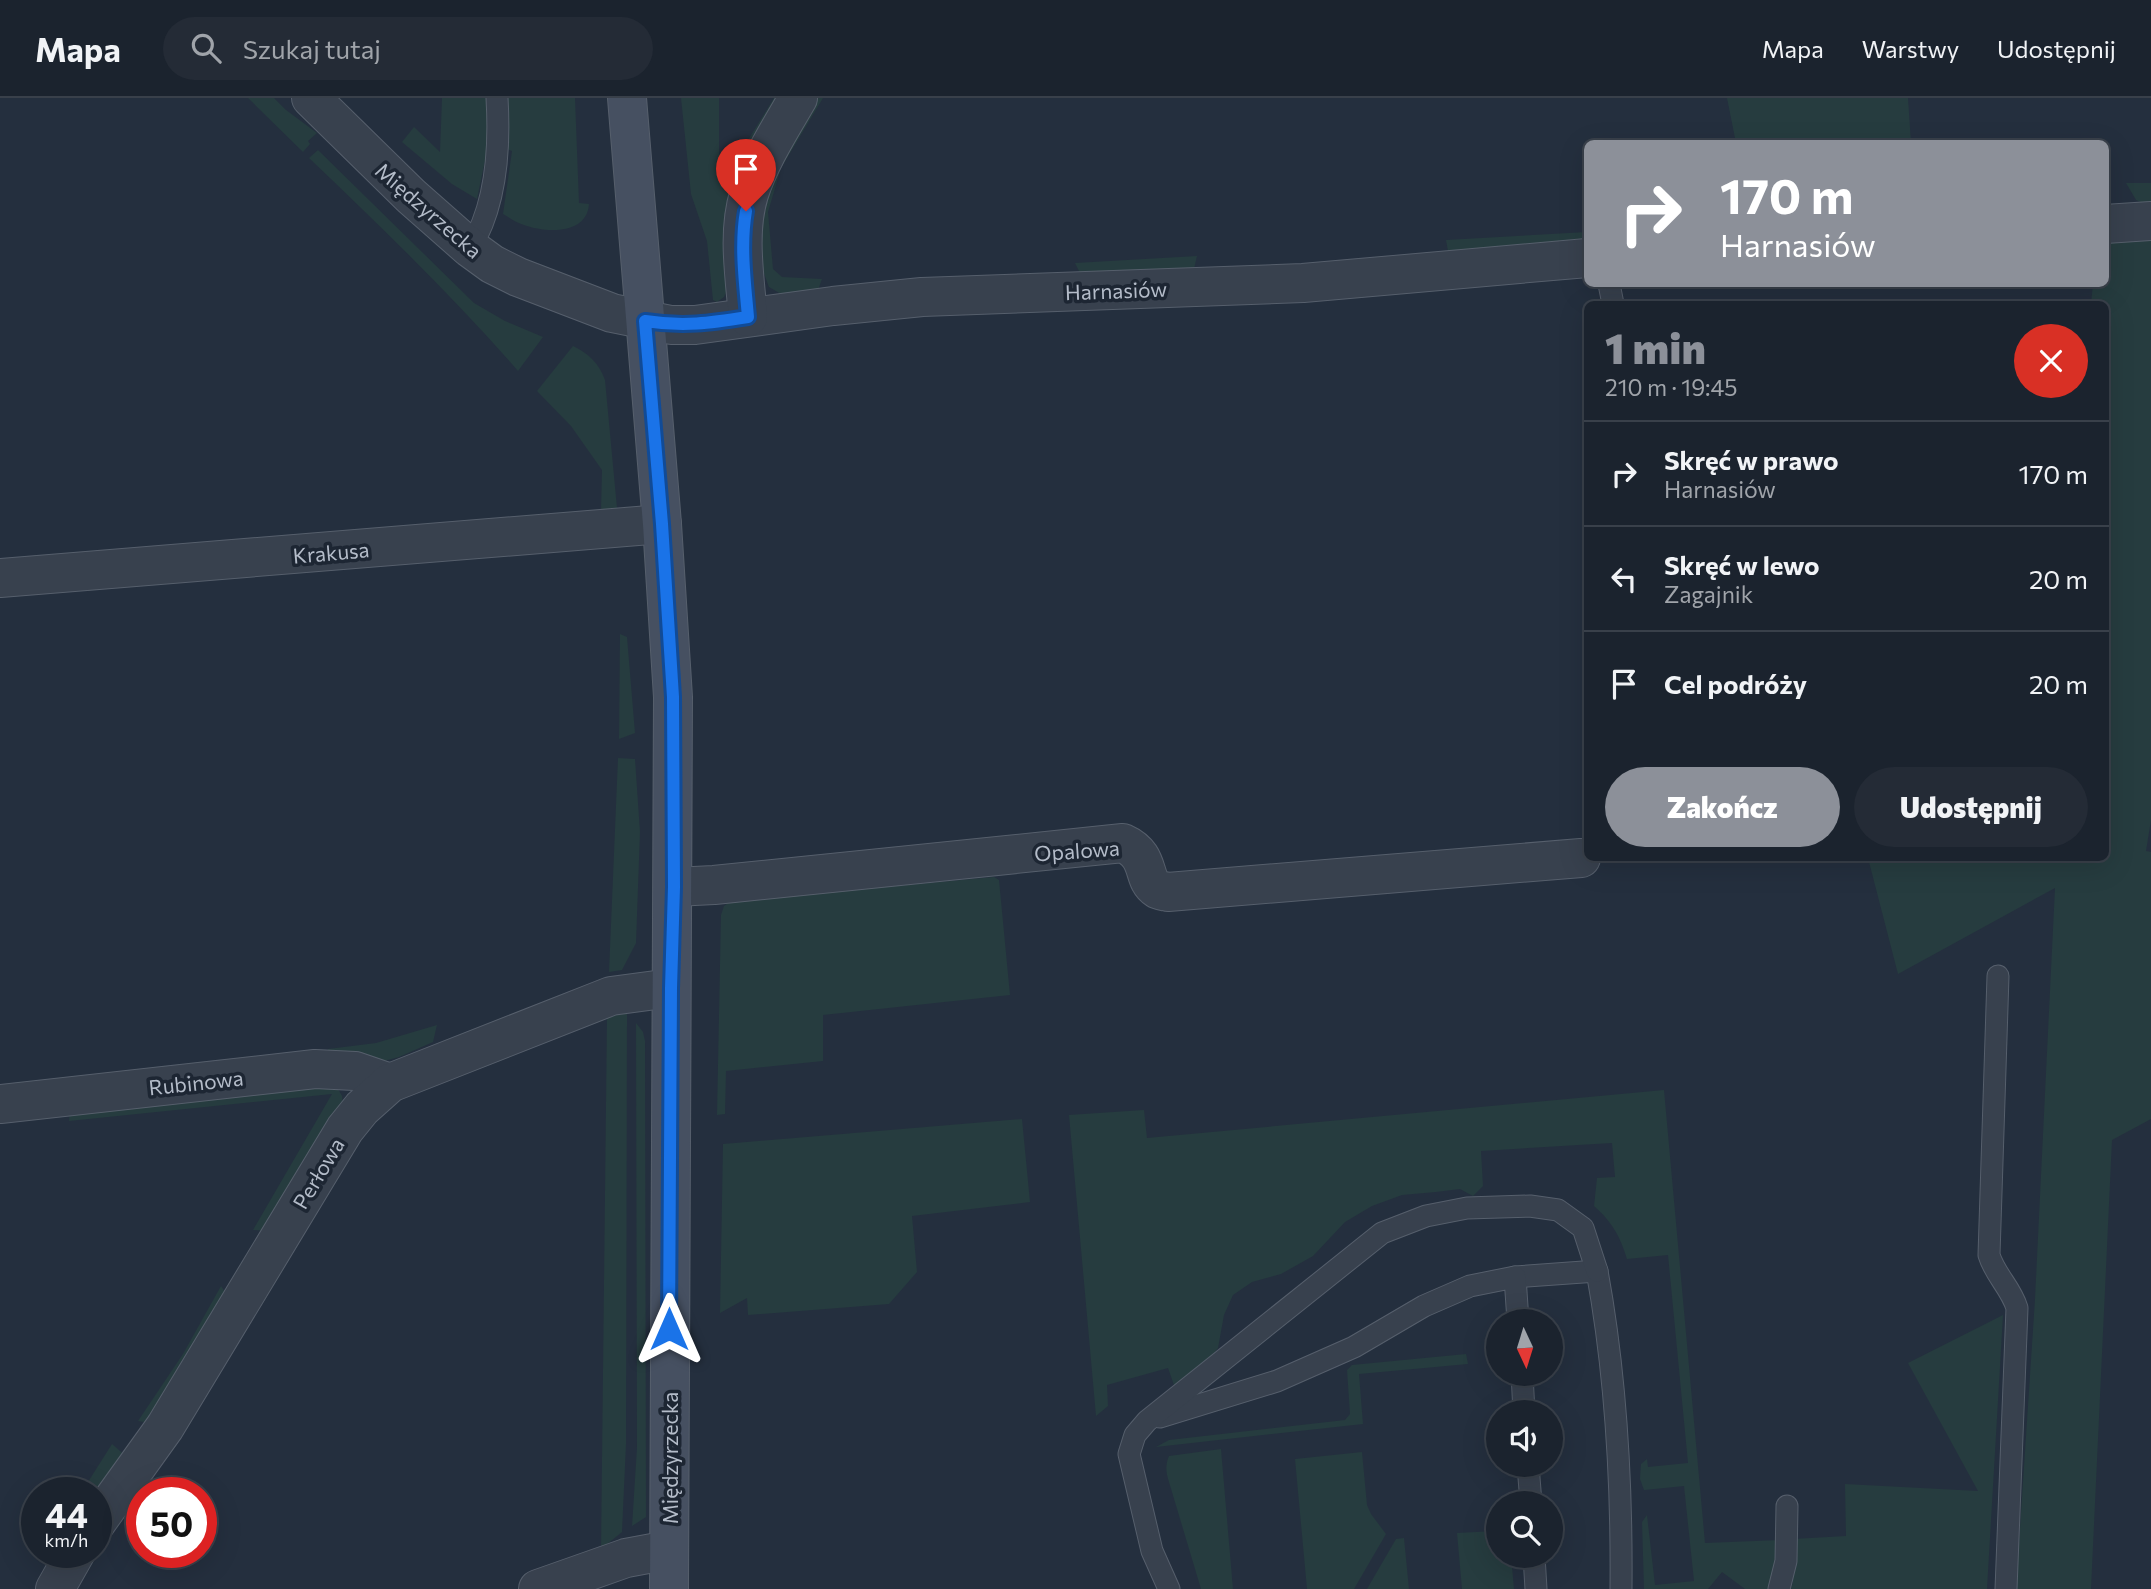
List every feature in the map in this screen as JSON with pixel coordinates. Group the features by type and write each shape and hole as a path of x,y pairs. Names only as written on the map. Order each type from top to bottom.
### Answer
{"main road":[{"name":"Międzyrzecka","path":"627,98 662,524 673,697 669,1589"}],"street":[{"name":"Międzyrzecka","path":"311,98 383,170 470,248 492,264 518,277 612,313 645,321"},
{"path":"748,317 743,226 749,195 772,142 798,98"},
{"path":"2109,224 2151,221"},
{"name":"Harnasiów","path":"645,321 695,325 922,297 1303,283 1584,258"},
{"name":"Krakusa","path":"0,578 662,524"},
{"name":"Opalowa","path":"674,887 728,884 1123,843 1140,854 1151,883 1157,889 1168,892 1581,858"},
{"name":"Perłowa","path":"112,1501 165,1427 345,1129 362,1108 390,1083 611,996 671,988"},
{"name":"Rubinowa","path":"0,1104 315,1069 355,1071 390,1083"},
{"path":"538,1589 626,1558 669,1550"},
{"path":"55,1589 67,1568"}],"lane":[{"path":"470,248 486,217 498,150 497,98"},
{"path":"1998,976 1989,1255 1994,1270 2013,1295 2017,1308 2006,1589"},
{"path":"1168,1589 1152,1551 1129,1454 1135,1435 1147,1421 1382,1233 1426,1216 1467,1208 1530,1206 1558,1210 1583,1228 1597,1271 1608,1328 1617,1449 1621,1589"},
{"path":"1147,1421 1277,1381 1354,1347 1424,1306 1470,1286 1514,1277 1597,1271"},
{"path":"1514,1277 1517,1309"},
{"path":"1779,1589 1786,1560 1787,1506"},
{"path":"1535,1568 1536,1589"}],"green space":[{"path":"248,98 274,98 317,133 308,141 310,144 303,152"},
{"path":"442,98 487,98 488,146 477,199 452,184 402,142 414,127 440,152"},
{"path":"506,98 575,98 579,203 589,204 587,214 573,226 554,230 533,228 503,214 512,151 507,149"},
{"path":"681,98 719,98 719,154 735,161 776,98 728,288 724,297 717,302 713,300 707,241 691,194"},
{"path":"816,98 823,98 781,168 768,212 773,269 782,277 822,279 817,293 781,294 769,287 762,268 761,221 769,182"},
{"path":"1727,98 1908,98 1911,140 1735,140"},
{"path":"318,150 474,303 505,321 543,337 518,371 390,236 309,158"},
{"path":"2126,183 2151,183 2151,207 2136,200"},
{"path":"1584,232 1584,247 1456,256 1448,251 1446,240"},
{"path":"2109,239 2151,240 2151,820 2146,851 2151,852 2151,1119 2112,1140 2091,1589 2016,1589 2035,1299 2055,888 1898,974 1869,861 2109,861 2109,301 2091,301 2093,287 2109,287"},
{"path":"1197,256 1193,273 1082,277 1075,263"},
{"path":"573,346 593,360 605,380 617,508 601,511 602,470 571,426 537,391"},
{"path":"620,634 627,637 635,733 619,739"},
{"path":"618,758 635,759 640,832 636,943 622,970 609,972"},
{"path":"994,877 999,880 1010,995 823,1015 823,1061 726,1071 725,1114 717,1115 721,915 724,906 731,901"},
{"path":"615,1012 627,1013 626,1444 622,1532 601,1549 607,1016"},
{"path":"636,1023 643,1032 645,1041 646,1517 632,1526 637,1448"},
{"path":"437,1025 433,1042 384,1061 328,1054 328,1049 376,1043"},
{"path":"327,1085 337,1087 343,1105 268,1231 253,1230 332,1094 69,1121 70,1110"},
{"path":"1664,1090 1705,1543 1780,1540 1775,1571 1768,1589 1745,1589 1722,1572 1708,1589 1644,1589 1642,1522 1647,1515 1655,1585 1694,1581 1684,1486 1644,1490 1640,1479 1641,1464 1647,1459 1648,1467 1688,1463 1668,1255 1627,1259 1615,1230 1594,1206 1597,1178 1615,1177 1612,1143 1481,1151 1483,1186 1473,1196 1460,1189 1402,1195 1372,1206 1345,1222 1313,1256 1281,1274 1252,1282 1233,1295 1224,1315 1218,1348 1202,1369 1175,1388 1168,1368 1107,1385 1108,1406 1096,1416 1069,1115 1144,1110 1147,1138"},
{"path":"1022,1119 1030,1202 912,1216 917,1272 889,1304 748,1315 747,1298 720,1313 723,1144"},
{"path":"221,1286 229,1298 150,1423 138,1421 183,1354"},
{"path":"2003,1315 1987,1589 1791,1589 1793,1539 1846,1536 1845,1484 1978,1491 1908,1363"},
{"path":"1466,1354 1468,1364 1359,1374 1363,1424 1156,1447 1169,1440 1345,1420 1350,1414 1347,1370 1352,1365"},
{"path":"112,1444 127,1457 110,1477 91,1477"},
{"path":"1221,1449 1233,1589 1201,1589 1166,1469 1169,1456"},
{"path":"1362,1452 1367,1505 1386,1534 1354,1589 1307,1589 1295,1459"},
{"path":"1486,1532 1486,1568 1512,1568 1514,1589 1462,1589 1457,1533"},
{"path":"1404,1538 1409,1589 1367,1589 1396,1539"}],"route":[{"path":"669,1329 674,887 673,697 645,321 695,325 748,317 743,264 743,226 746,211"}]}
